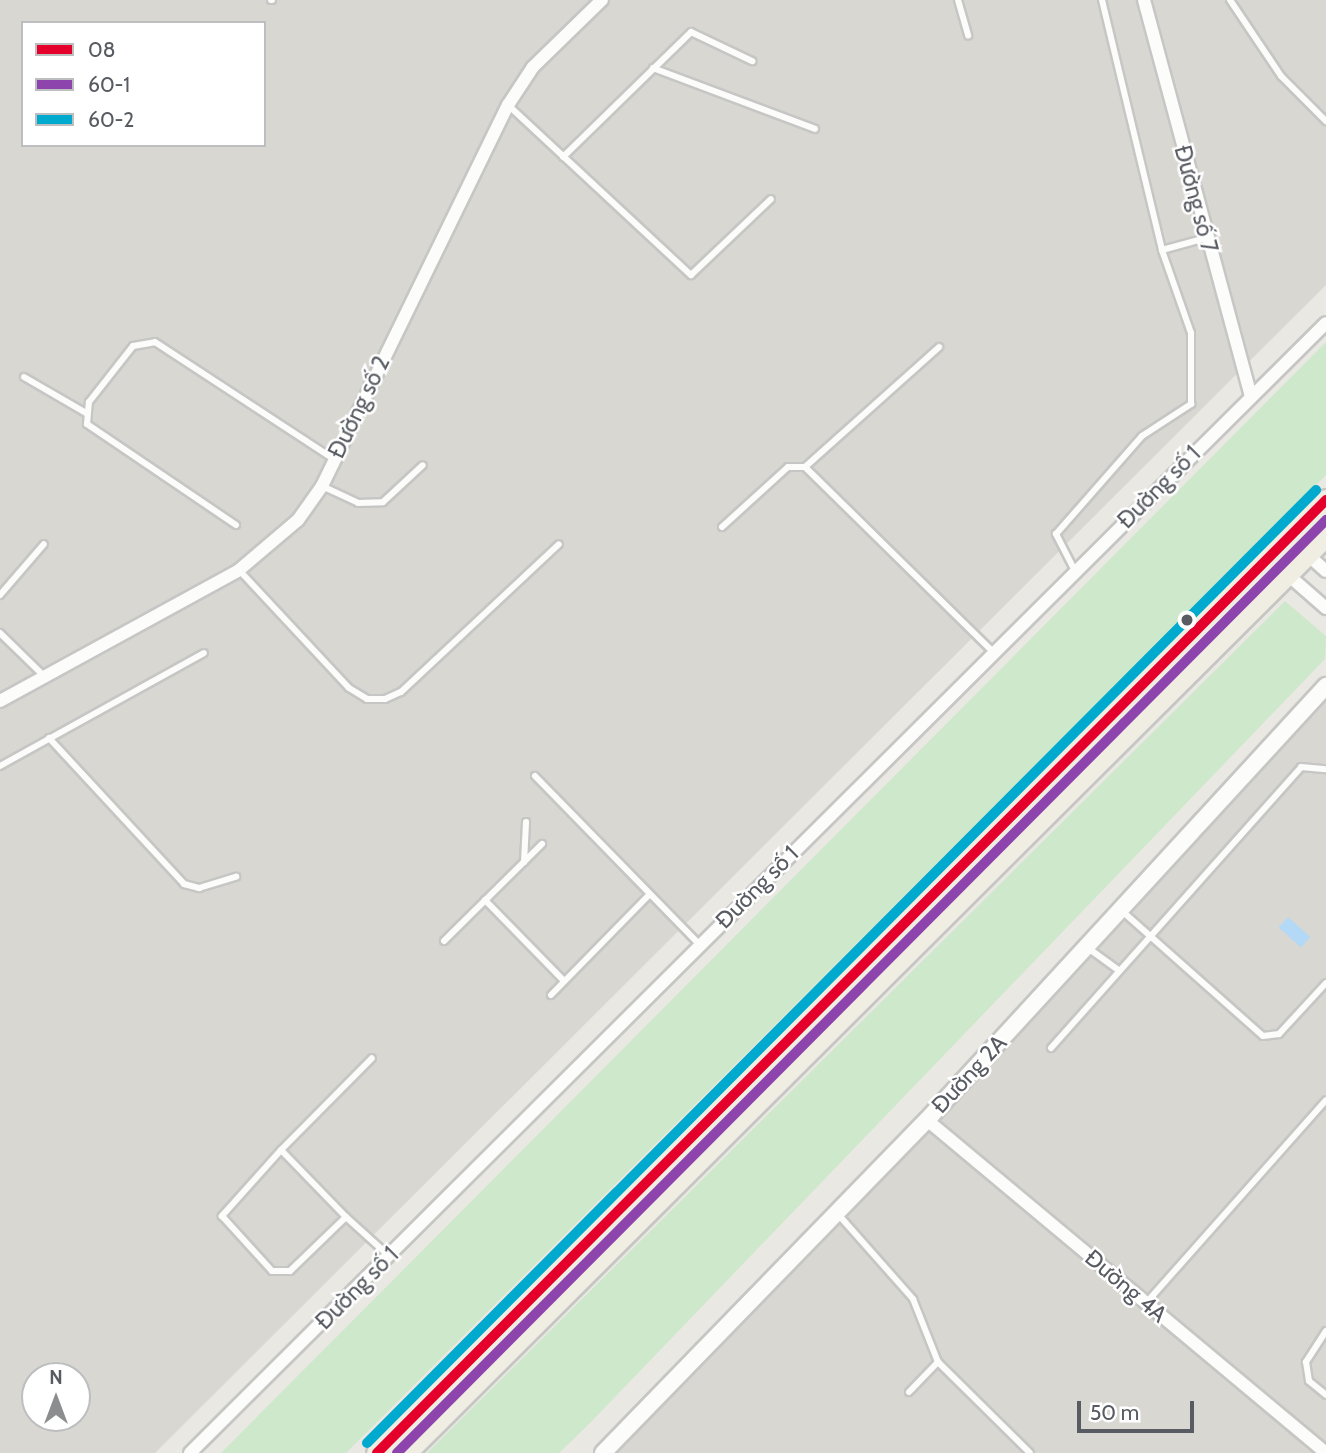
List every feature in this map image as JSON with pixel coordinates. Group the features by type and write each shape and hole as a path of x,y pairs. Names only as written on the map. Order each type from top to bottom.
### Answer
{"highway":[{"path":"377,1453 1326,500"},
{"path":"405,1453 1326,535"}],"street":[{"name":"Đường số 2","path":"0,701 239,570 270,550 322,486 508,105 533,67 602,0"},
{"name":"Đường số 7","path":"1144,0 1206,238 1251,396"},
{"name":"Đường số 1","path":"190,1453 1326,323"},
{"path":"1307,554 1326,570"},
{"path":"1287,574 1326,608"},
{"name":"Đường 2A","path":"603,1453 927,1120 1326,685"},
{"name":"Đường 4A","path":"927,1120 1326,1453"}],"lane":[{"path":"958,0 968,36"},
{"path":"1075,571 1056,534 1142,436 1191,404 1191,333 1161,250 1102,0"},
{"path":"1230,0 1281,76 1326,121"},
{"path":"563,157 686,35 698,31 752,61"},
{"path":"653,68 815,129"},
{"path":"508,105 691,275 771,199"},
{"path":"1161,250 1206,238"},
{"path":"236,525 87,424 86,413 134,346 155,341 334,459"},
{"path":"722,527 788,467 805,467 939,347"},
{"path":"24,377 86,413"},
{"path":"322,486 358,503 383,502 423,465"},
{"path":"805,467 993,652"},
{"path":"0,595 44,544"},
{"path":"239,570 349,688 367,699 385,699 401,692 559,544"},
{"path":"0,633 45,677"},
{"path":"0,766 204,653"},
{"path":"49,738 184,884 199,888 236,877"},
{"path":"1051,1048 1301,767 1326,769"},
{"path":"535,776 699,944"},
{"path":"524,863 526,822"},
{"path":"444,941 542,844"},
{"path":"551,995 650,894"},
{"path":"485,900 564,981"},
{"path":"1121,909 1149,938 1263,1036 1279,1034 1326,983"},
{"path":"1086,946 1118,971"},
{"path":"346,1217 280,1273 226,1226 224,1209 372,1058"},
{"path":"1146,1303 1326,1100"},
{"path":"281,1150 346,1217 390,1256"},
{"path":"837,1213 913,1298 938,1362 1029,1453"},
{"path":"1326,1331 1310,1350 1307,1375 1326,1395"},
{"path":"909,1392 938,1362"}],"shaded area":[{"path":"0,0 1326,0 1326,285 155,1453 0,1453"},
{"path":"1326,699 1326,1453 616,1453 930,1130"}],"green space":[{"path":"1326,342 1326,475 346,1453 221,1453"},
{"path":"1285,601 1326,636 1325,659 589,1424 559,1453 427,1453"}],"water":[{"path":"1288,917 1310,937 1301,947 1279,927"}],"transit line":[{"name":"60-2","path":"367,1443 1316,490"},
{"name":"08","path":"377,1453 1326,500"},
{"name":"60-1","path":"397,1453 1326,520"}]}
